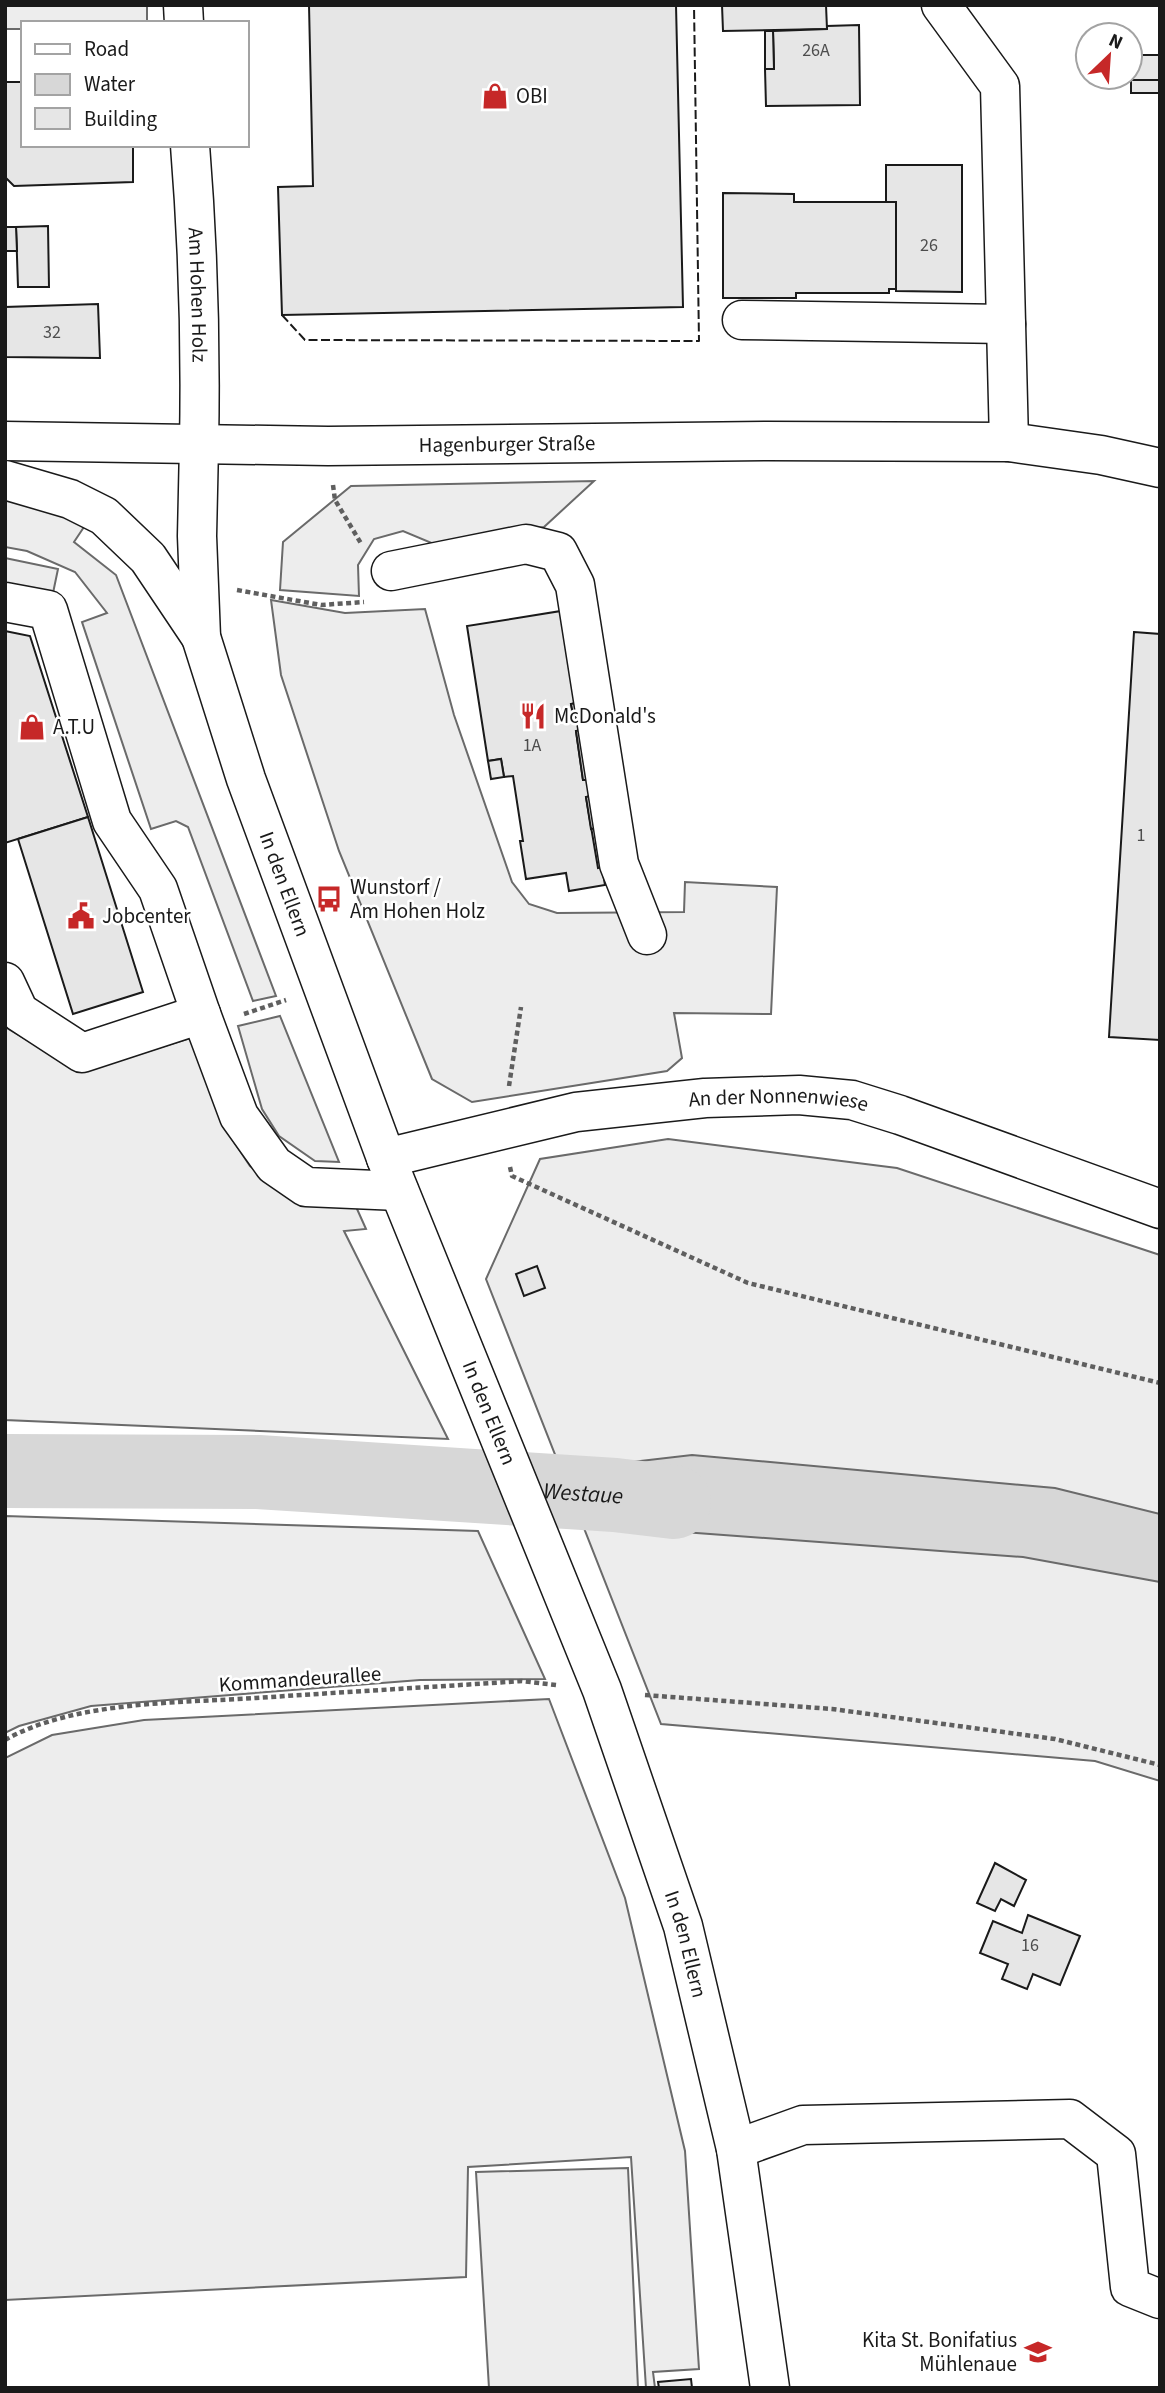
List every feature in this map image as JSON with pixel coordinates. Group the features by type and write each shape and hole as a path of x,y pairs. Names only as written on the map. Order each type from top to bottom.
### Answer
{"main road":[{"path":"941,5 1000,86 1009,442"},
{"name":"Am Hohen Holz","path":"190,147 197,231 199,445"},
{"path":"742,320 1006,324"},
{"name":"Hagenburger Straße","path":"5,441 328,446 768,441 1009,442 1101,455 1160,468"},
{"name":"In den Ellern","path":"199,445 201,637 246,779 323,988 393,1175 602,1690 683,1926 736,2149 770,2388"},
{"path":"5,480 70,499 104,516 148,558 201,637"},
{"path":"381,586 526,544 558,552 575,585 619,864 647,935"},
{"name":"An der Nonnenwiese","path":"5,602 48,610 112,821 159,889 239,1116 274,1165 306,1187 393,1175 502,1131 576,1112 705,1098 799,1095 852,1100 900,1115 1160,1209"},
{"path":"5,982 19,1012 82,1053 201,1014"},
{"path":"736,2149 803,2125 1070,2119 1115,2154 1129,2287 1160,2299"}],"path":[{"path":"199,583 321,605 381,586 366,551 335,500 328,446"},
{"path":"240,1001 244,1014 323,988"},
{"path":"521,1007 502,1131 512,1176 748,1283 1160,1382"},
{"name":"Kommandeurallee","path":"5,1740 21,1731 89,1712 166,1703 522,1681 666,1698 832,1709 1055,1739 1160,1765"}],"shaded area":[{"path":"5,5 147,5 147,21 21,21 21,29 5,29"},
{"path":"594,481 544,527 441,547 403,531 374,539 358,565 359,596 280,590 283,542 351,486"},
{"path":"5,500 60,511 86,524 74,542 116,575 276,996 253,1001 188,827 176,821 151,829 82,622 107,613 75,572 27,551 5,547"},
{"path":"5,558 58,569 53,593 5,583"},
{"path":"271,600 345,613 425,609 454,715 512,882 529,904 557,913 684,912 685,882 777,887 771,1014 674,1013 682,1058 667,1071 472,1102 432,1079 339,851 281,675"},
{"path":"280,1016 339,1162 315,1161 279,1136 262,1109 238,1026"},
{"path":"5,1027 81,1072 197,1036 223,1125 250,1166 285,1192 353,1200 366,1229 344,1231 448,1439 5,1420"},
{"path":"668,1139 897,1168 1160,1255 1160,1781 1095,1761 661,1724 486,1279 540,1159"},
{"path":"5,1516 478,1531 545,1679 420,1680 91,1706 19,1726 5,1733"},
{"path":"549,1699 625,1898 685,2151 699,2369 653,2372 655,2388 646,2388 631,2157 468,2167 466,2277 5,2300 5,1758 52,1735 144,1720"},
{"path":"628,2168 638,2388 489,2388 476,2172"}],"water":[{"path":"692,1455 1055,1488 1160,1514 1160,1582 1023,1557 589,1525 562,1470"}],"building":[{"name":"OBI","path":"309,5 676,5 683,307 282,315 278,187 313,186"},
{"path":"722,5 826,5 827,29 723,31"},
{"path":"859,25 860,105 766,106 765,69 774,69 773,31"},
{"path":"765,31 773,31 774,69 765,69"},
{"path":"1144,55 1160,55 1160,80 1144,80"},
{"path":"1144,80 1160,80 1160,93 1131,93 1144,91"},
{"path":"5,82 21,82 21,147 133,147 133,182 14,186 6,178"},
{"path":"886,165 962,165 962,292 896,291 896,202 886,202"},
{"path":"723,193 794,194 794,202 896,202 896,289 889,289 889,293 796,293 796,298 723,298"},
{"path":"48,226 49,287 18,287 16,227"},
{"path":"5,227 16,227 17,251 5,251"},
{"path":"98,304 100,358 5,357 5,307"},
{"path":"561,611 576,703 571,704 573,714 578,714 581,730 576,731 583,780 588,780 591,796 586,797 598,868 602,867 605,885 569,891 566,873 526,879 513,776 504,777 501,759 488,761 467,626"},
{"name":"A.T.U","path":"5,631 30,636 88,817 5,843"},
{"path":"1134,632 1160,634 1160,1040 1109,1037"},
{"path":"581,702 602,827 591,829 586,797 591,796 588,780 583,780 576,731 581,730 578,714 573,714 571,704"},
{"path":"501,759 504,777 491,779 488,761"},
{"name":"Jobcenter","path":"88,817 143,992 73,1014 18,839"},
{"path":"537,1266 545,1288 524,1296 516,1274"},
{"path":"995,1863 1026,1880 1014,1906 1001,1899 995,1911 977,1903"},
{"path":"1028,1915 1080,1936 1060,1985 1033,1974 1027,1989 1002,1979 1008,1964 980,1953 993,1921 1022,1933"},
{"path":"691,2379 692,2388 659,2388 658,2382"}],"waterway":[{"name":"Westaue","path":"5,1471 258,1472 615,1495 674,1502"}],"fence":[{"path":"282,315 305,340 699,341 694,5"}],"place":[{"name":"OBI","path":"495,96"},
{"name":"McDonald's","path":"533,716"},
{"name":"A.T.U","path":"32,727"},
{"name":"Wunstorf / Am Hohen Holz","path":"329,899"},
{"name":"Jobcenter","path":"81,916"},
{"name":"Kita St. Bonifatius Mühlenaue","path":"1038,2352"}]}
